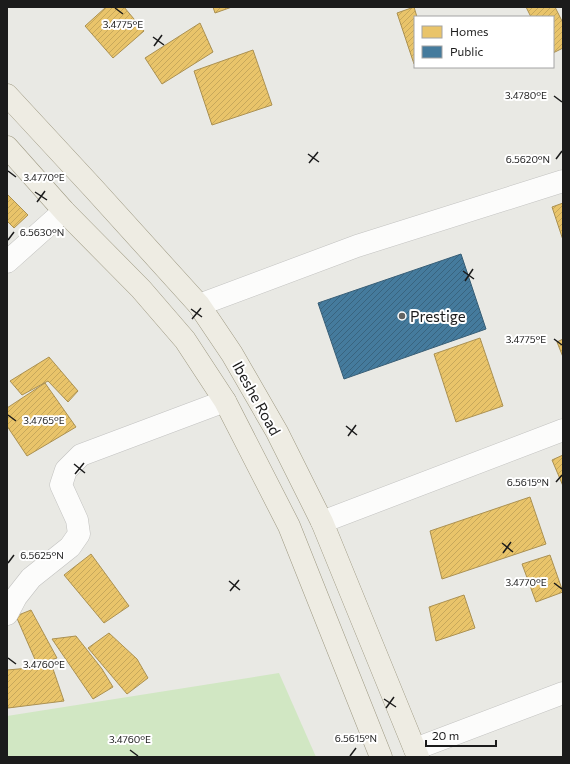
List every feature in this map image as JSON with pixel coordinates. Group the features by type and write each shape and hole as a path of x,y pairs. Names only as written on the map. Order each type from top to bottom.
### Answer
{"main road":[{"name":"Ibeshe Road","path":"7,95 198,305 236,360 277,432 322,522 417,753"},
{"name":"Ibeshe Road","path":"7,147 64,211 141,288 185,340 225,401 289,526 381,757"}],"street":[{"path":"198,305 357,246 563,181"},
{"path":"7,262 64,211"},
{"path":"7,614 16,597 31,578 70,547 79,534 77,520 61,485 66,470 81,455 225,401"},
{"path":"322,522 563,430"},
{"path":"417,753 563,694"}],"green space":[{"path":"279,673 316,757 7,757 7,716"}],"building: Homes":[{"path":"106,7 124,7 144,31 113,58 85,26"},
{"path":"213,7 232,7 215,13"},
{"path":"414,7 417,16 414,16 414,64 397,13"},
{"path":"526,7 555,7 563,23 563,48 554,52 554,16 530,16"},
{"path":"200,23 213,52 162,84 145,58"},
{"path":"253,50 272,105 212,125 194,71"},
{"path":"7,194 28,215 14,228 7,221"},
{"path":"563,203 563,240 552,207"},
{"path":"480,338 503,406 456,422 434,354"},
{"path":"563,339 563,357 557,342"},
{"path":"49,357 78,391 68,402 48,381 22,395 10,381"},
{"path":"45,383 76,427 27,456 7,426 7,408"},
{"path":"563,455 563,486 552,460"},
{"path":"530,497 546,544 442,579 430,531"},
{"path":"91,554 129,606 104,623 64,575"},
{"path":"550,555 563,592 536,602 522,564"},
{"path":"464,595 475,628 436,641 429,607"},
{"path":"31,610 57,658 37,664 16,616"},
{"path":"109,633 137,659 148,678 127,694 88,648"},
{"path":"76,636 102,669 113,687 93,699 52,639"},
{"path":"52,666 64,701 8,708 7,670"}],"building: Public":[{"name":"Prestige","path":"461,254 486,329 344,379 318,303"}],"place":[{"name":"Prestige","path":"402,316"}]}
